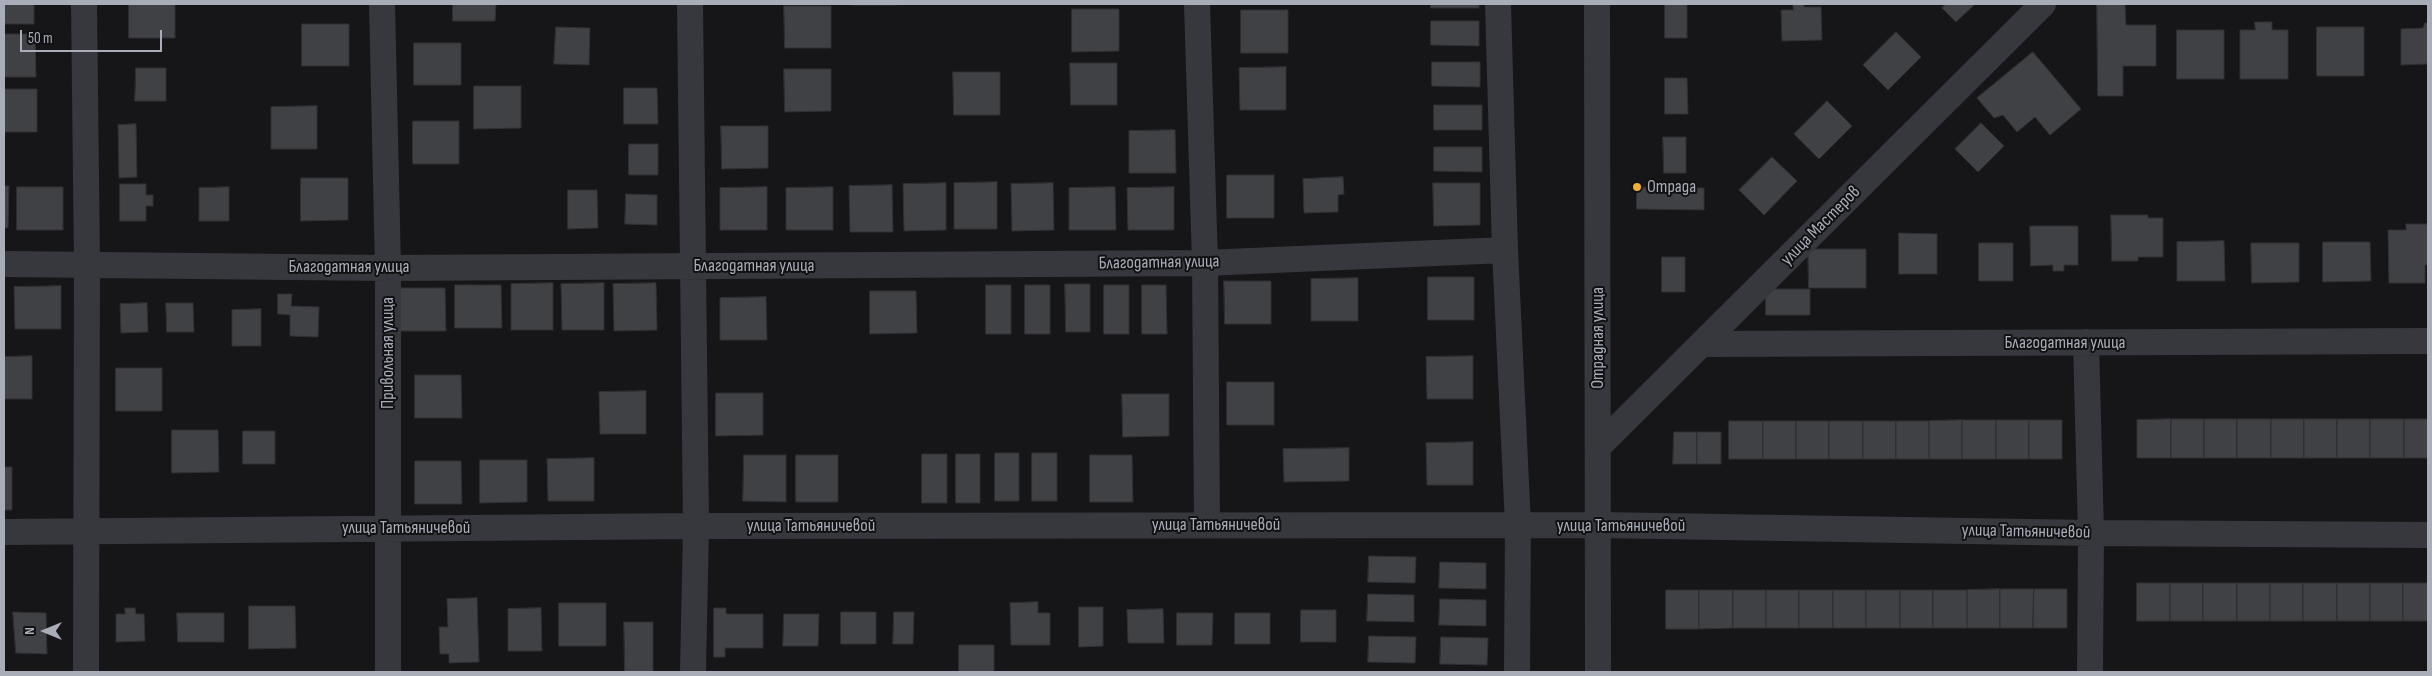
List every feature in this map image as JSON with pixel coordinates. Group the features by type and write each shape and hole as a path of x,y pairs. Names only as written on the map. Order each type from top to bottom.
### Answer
{"street":[{"path":"84,4 87,265 86,672"},
{"name":"Привольная улица","path":"382,4 388,268 388,672"},
{"path":"690,4 696,526 693,672"},
{"path":"1197,4 1205,263 1207,525"},
{"path":"1498,4 1504,250 1518,525 1517,672"},
{"name":"Отрадная улица","path":"1598,4 1598,672"},
{"name":"улица Мастеров","path":"1598,447 2042,4"},
{"name":"Благодатная улица","path":"4,264 388,268 1205,263 1504,250"},
{"name":"Благодатная улица","path":"1703,344 2428,341"},
{"path":"2086,342 2091,534 2090,672"},
{"name":"улица Татьяничевой","path":"4,532 696,526 1598,525 2091,534 2428,535"}],"building":[{"path":"4,4 34,4 34,24 4,24"},
{"path":"129,4 175,4 175,38 129,38"},
{"path":"453,4 496,4 495,21 453,21"},
{"path":"897,4 897,5 851,5"},
{"path":"1431,4 1479,4 1479,8 1431,8"},
{"path":"1665,4 1687,4 1687,38 1665,38"},
{"path":"1793,4 1804,4 1804,7 1821,7 1822,40 1782,41 1781,10 1793,10"},
{"path":"1946,4 1975,4 1956,22 1942,8"},
{"path":"2097,4 2125,4 2126,25 2156,25 2156,66 2123,66 2123,96 2098,96"},
{"path":"784,6 831,6 831,48 785,48"},
{"path":"1072,9 1119,9 1119,51 1072,52"},
{"path":"1241,10 1288,10 1288,53 1241,53"},
{"path":"1431,21 1479,21 1479,46 1431,45"},
{"path":"2255,22 2272,22 2272,30 2288,30 2288,79 2240,79 2240,30 2255,30"},
{"path":"2425,23 2428,23 2428,64 2401,65 2401,29 2423,28"},
{"path":"302,24 349,24 349,66 302,66"},
{"path":"556,27 590,28 589,65 554,64"},
{"path":"2317,27 2364,27 2364,76 2317,76"},
{"path":"2177,30 2224,30 2224,79 2177,79"},
{"path":"1896,32 1921,57 1888,90 1863,65"},
{"path":"4,34 35,34 36,77 4,77"},
{"path":"414,43 461,43 461,85 414,85"},
{"path":"2033,52 2081,109 2050,135 2035,117 2017,132 2003,115 1994,118 1977,98"},
{"path":"1432,62 1480,62 1480,87 1432,86"},
{"path":"1070,63 1117,63 1117,105 1071,105"},
{"path":"1286,67 1286,110 1240,110 1239,68"},
{"path":"136,68 166,68 166,101 135,101"},
{"path":"784,69 831,69 831,111 785,112"},
{"path":"953,72 1000,72 1000,115 954,115"},
{"path":"1665,78 1687,78 1688,114 1665,114"},
{"path":"474,86 521,86 521,128 474,129"},
{"path":"624,88 657,88 658,124 624,124"},
{"path":"4,89 37,89 37,132 4,132"},
{"path":"1827,101 1852,126 1819,159 1794,134"},
{"path":"1434,105 1482,105 1482,130 1434,130"},
{"path":"317,106 317,149 271,149 271,107"},
{"path":"413,121 459,121 459,164 413,164"},
{"path":"1981,123 2004,146 1978,172 1955,149"},
{"path":"136,124 137,177 119,178 118,125"},
{"path":"721,126 768,126 768,168 722,169"},
{"path":"1175,130 1176,173 1129,173 1129,131"},
{"path":"1663,137 1686,137 1686,173 1664,173"},
{"path":"629,144 658,144 658,175 629,175"},
{"path":"1434,147 1482,147 1482,172 1434,171"},
{"path":"1772,157 1797,181 1764,215 1739,190"},
{"path":"1227,175 1274,175 1274,218 1227,218"},
{"path":"1343,177 1344,194 1338,195 1338,212 1304,213 1303,179"},
{"path":"301,178 348,178 348,220 301,221"},
{"path":"997,182 997,229 954,229 954,183"},
{"path":"946,183 946,230 904,231 903,184"},
{"path":"1053,183 1054,230 1012,231 1011,184"},
{"path":"1433,183 1480,183 1480,225 1434,226"},
{"path":"120,184 146,184 146,195 153,195 153,206 146,206 146,221 120,221"},
{"path":"892,185 893,232 850,232 849,186"},
{"path":"4,186 9,186 8,228 4,228"},
{"path":"17,187 63,187 63,230 17,230"},
{"path":"229,187 229,221 199,221 199,188"},
{"path":"767,187 767,230 720,230 720,188"},
{"path":"833,187 833,230 786,230 786,188"},
{"path":"1115,187 1116,230 1069,230 1069,188"},
{"path":"1174,187 1174,230 1128,230 1127,188"},
{"path":"1637,187 1704,188 1704,210 1637,209"},
{"path":"568,190 597,190 598,228 568,229"},
{"path":"626,194 657,195 657,225 625,224"},
{"path":"2111,215 2148,215 2148,218 2163,218 2163,257 2138,257 2138,261 2112,261"},
{"path":"2406,224 2428,224 2428,265 2425,265 2425,283 2389,283 2388,230 2406,230"},
{"path":"2030,226 2078,226 2078,265 2064,265 2064,271 2053,271 2053,265 2031,266"},
{"path":"1899,233 1937,234 1937,274 1899,274"},
{"path":"2224,241 2225,281 2177,281 2177,242"},
{"path":"2323,242 2370,242 2371,281 2323,282"},
{"path":"1979,243 2013,243 2013,281 1979,281"},
{"path":"2251,243 2299,243 2299,282 2252,283"},
{"path":"1808,249 1866,249 1866,288 1809,288"},
{"path":"1662,257 1685,257 1685,292 1662,292"},
{"path":"1428,277 1474,277 1474,320 1428,320"},
{"path":"1358,278 1358,321 1311,321 1311,279"},
{"path":"1224,281 1271,281 1271,324 1225,324"},
{"path":"553,283 553,330 511,330 511,284"},
{"path":"604,283 604,330 562,330 561,284"},
{"path":"656,283 657,330 614,331 613,284"},
{"path":"1065,284 1090,284 1090,332 1066,332"},
{"path":"455,285 501,285 502,328 455,328"},
{"path":"986,285 1011,285 1011,334 986,334"},
{"path":"1025,285 1050,285 1050,334 1025,334"},
{"path":"1104,285 1129,285 1129,334 1104,334"},
{"path":"1142,285 1166,285 1167,334 1142,334"},
{"path":"61,286 61,329 15,329 14,287"},
{"path":"399,288 445,288 446,331 399,331"},
{"path":"1766,289 1810,289 1810,315 1766,315"},
{"path":"870,291 916,291 917,333 870,334"},
{"path":"278,294 292,294 291,306 319,307 318,337 290,336 290,315 278,314"},
{"path":"766,297 767,340 720,340 720,298"},
{"path":"147,303 148,332 121,333 120,304"},
{"path":"166,303 193,303 194,332 167,332"},
{"path":"261,309 261,346 232,346 232,310"},
{"path":"32,356 32,399 4,399 4,357"},
{"path":"1473,356 1473,399 1427,399 1426,357"},
{"path":"116,368 162,368 162,411 116,411"},
{"path":"415,375 461,375 462,418 415,418"},
{"path":"1227,382 1274,382 1274,425 1227,425"},
{"path":"646,391 646,434 600,434 599,392"},
{"path":"716,393 763,393 763,435 716,436"},
{"path":"1122,394 1169,394 1169,436 1123,437"},
{"path":"2171,419 2171,458 2137,458 2137,420"},
{"path":"2171,419 2204,419 2204,458 2171,458"},
{"path":"2204,419 2237,419 2237,458 2204,458"},
{"path":"2237,419 2271,419 2271,458 2237,458"},
{"path":"2271,419 2304,419 2304,458 2271,458"},
{"path":"2304,419 2337,419 2337,458 2304,458"},
{"path":"2337,419 2370,419 2370,458 2337,458"},
{"path":"2370,419 2404,419 2404,458 2370,458"},
{"path":"2404,419 2428,419 2428,458 2404,458"},
{"path":"1962,420 1962,459 1929,459 1929,421"},
{"path":"1962,420 1996,420 1996,459 1962,459"},
{"path":"1996,420 2029,420 2029,459 1996,459"},
{"path":"2029,420 2062,420 2062,459 2029,459"},
{"path":"1729,421 1763,421 1763,459 1729,459"},
{"path":"1763,421 1796,421 1796,459 1763,459"},
{"path":"1796,421 1829,421 1829,459 1796,459"},
{"path":"1829,421 1863,421 1863,459 1829,459"},
{"path":"1863,421 1896,421 1896,459 1863,459"},
{"path":"1896,421 1929,421 1929,459 1896,459"},
{"path":"172,430 218,430 219,472 172,473"},
{"path":"243,431 275,431 275,464 243,464"},
{"path":"1674,432 1697,432 1697,464 1673,464"},
{"path":"1697,432 1721,432 1721,464 1697,464"},
{"path":"1473,442 1473,485 1427,485 1426,443"},
{"path":"1349,448 1349,481 1284,482 1283,449"},
{"path":"995,453 1019,453 1019,501 995,501"},
{"path":"1032,453 1057,453 1057,501 1032,501"},
{"path":"922,454 947,454 947,503 922,503"},
{"path":"956,454 980,454 980,503 956,503"},
{"path":"744,455 786,455 786,502 743,501"},
{"path":"796,455 838,455 838,502 796,502"},
{"path":"1090,455 1132,455 1133,502 1090,502"},
{"path":"594,458 594,501 548,501 547,459"},
{"path":"480,460 527,460 527,502 480,503"},
{"path":"415,461 461,461 462,504 415,504"},
{"path":"4,467 12,467 12,510 4,510"},
{"path":"1369,556 1416,557 1415,583 1368,582"},
{"path":"1440,562 1486,563 1486,589 1439,588"},
{"path":"2137,583 2170,583 2170,621 2137,621"},
{"path":"2170,583 2203,583 2203,621 2170,621"},
{"path":"2203,583 2237,583 2237,621 2203,621"},
{"path":"2237,583 2270,583 2270,621 2237,621"},
{"path":"2270,583 2303,583 2303,621 2270,621"},
{"path":"2303,583 2337,583 2337,621 2303,621"},
{"path":"2337,583 2370,583 2370,621 2337,621"},
{"path":"2370,583 2403,583 2403,621 2370,621"},
{"path":"2403,583 2428,583 2428,621 2403,621"},
{"path":"2000,589 2000,628 1967,628 1967,590"},
{"path":"2000,589 2034,589 2033,628 2000,628"},
{"path":"2034,589 2067,589 2067,628 2033,628"},
{"path":"1666,590 1699,590 1699,629 1666,629"},
{"path":"1699,590 1733,590 1733,628 1699,629"},
{"path":"1733,590 1766,590 1766,628 1733,628"},
{"path":"1766,590 1799,590 1799,628 1766,628"},
{"path":"1799,590 1833,590 1833,628 1799,628"},
{"path":"1833,590 1866,590 1866,628 1833,628"},
{"path":"1866,590 1900,590 1900,628 1866,628"},
{"path":"1900,590 1933,590 1933,628 1900,628"},
{"path":"1933,590 1967,590 1967,628 1933,628"},
{"path":"1368,594 1414,595 1414,622 1367,621"},
{"path":"477,598 479,662 449,663 449,654 440,654 439,627 448,627 447,599"},
{"path":"1440,599 1486,600 1486,626 1439,625"},
{"path":"1038,602 1038,613 1050,613 1050,645 1011,645 1010,603"},
{"path":"559,603 606,603 606,646 559,646"},
{"path":"249,606 295,606 296,648 249,649"},
{"path":"1079,607 1103,607 1103,646 1079,647"},
{"path":"125,608 135,608 136,614 144,614 145,641 116,642 116,614 125,614"},
{"path":"541,608 542,651 508,651 508,609"},
{"path":"714,608 726,608 726,614 763,614 763,648 725,648 725,657 714,657"},
{"path":"1163,609 1164,643 1128,643 1127,610"},
{"path":"1301,610 1336,610 1336,642 1301,642"},
{"path":"13,612 46,613 47,654 16,653"},
{"path":"841,612 876,612 876,644 841,644"},
{"path":"894,612 914,612 913,644 893,644"},
{"path":"177,613 224,613 224,642 178,642"},
{"path":"1177,613 1213,613 1212,645 1177,645"},
{"path":"1235,613 1270,613 1270,644 1235,644"},
{"path":"784,614 819,614 818,646 783,646"},
{"path":"624,622 653,622 653,672 625,672"},
{"path":"1369,636 1416,637 1415,663 1368,662"},
{"path":"1441,637 1488,638 1487,665 1440,664"},
{"path":"959,645 994,645 994,672 959,672"}],"place":[{"name":"Отрада","path":"1637,187"}]}
